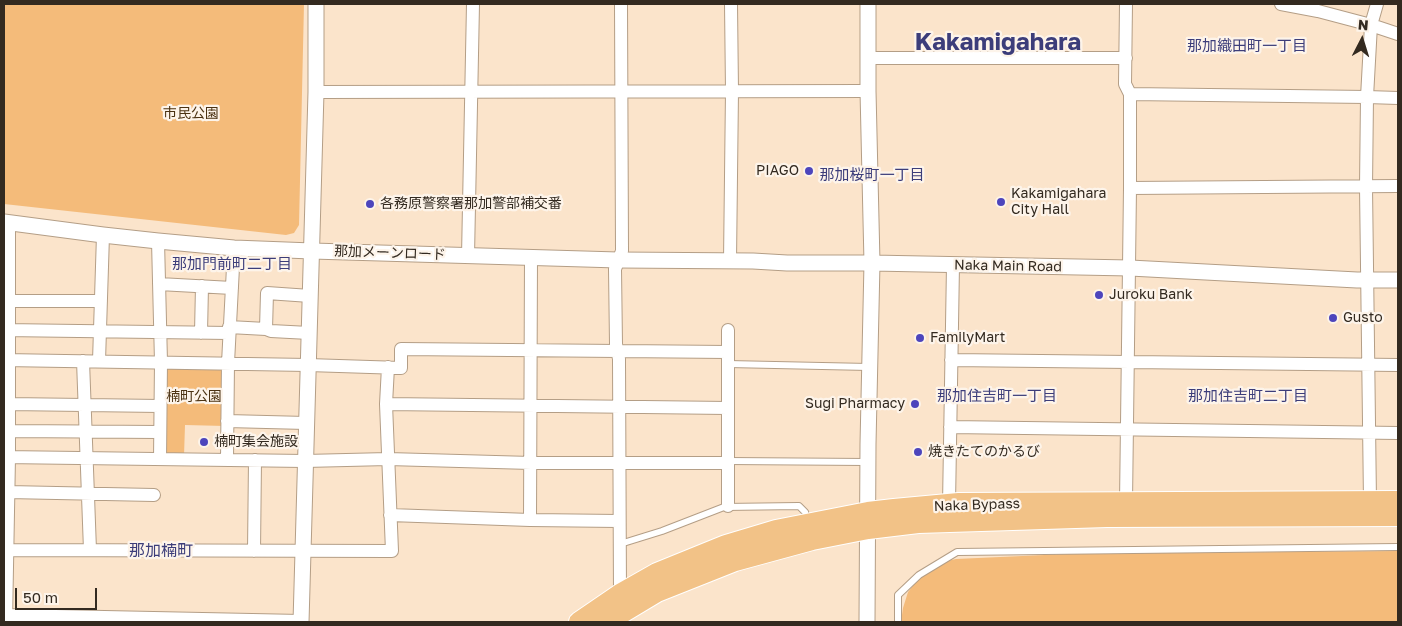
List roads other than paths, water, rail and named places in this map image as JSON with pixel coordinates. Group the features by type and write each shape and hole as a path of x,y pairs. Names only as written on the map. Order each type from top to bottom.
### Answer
{"highway":[{"name":"Naka Bypass","path":"579,622 620,594 657,573 726,545 776,530 868,521 949,504 1398,501"},
{"name":"Naka Bypass","path":"611,621 657,592 735,561 812,540 868,521 918,523 1107,517 1398,516"}],"street":[{"path":"160,459 158,241 6,222 6,360 9,431 6,457 8,492 5,568 6,619 301,621 316,92 316,4"},
{"path":"468,256 473,4"},
{"path":"611,621 620,594 619,359 616,344 615,269 622,251 621,4"},
{"path":"730,261 731,4"},
{"path":"867,622 869,367 872,263 868,4"},
{"path":"1126,4 1126,84 1130,94 1130,268 1126,502"},
{"path":"1281,4 1319,7 1398,34"},
{"path":"1370,501 1366,187 1367,97 1371,25 1377,4"},
{"path":"868,58 1126,58"},
{"path":"316,92 868,91"},
{"path":"1130,94 1398,98"},
{"path":"1130,188 1398,186"},
{"path":"99,361 103,235"},
{"name":"那加メーンロード","path":"158,241 234,248 531,258"},
{"path":"228,460 228,363 234,248"},
{"path":"530,520 531,258"},
{"name":"Naka Main Road","path":"531,258 1130,268 1398,280"},
{"path":"949,504 953,265"},
{"path":"159,284 232,288"},
{"path":"201,332 202,286"},
{"path":"266,329 267,293 310,296"},
{"path":"6,301 100,301"},
{"path":"6,330 201,332 266,329 271,332 309,333"},
{"path":"728,330 728,506"},
{"path":"6,360 402,368 400,350 618,352 728,358"},
{"path":"952,360 1398,365"},
{"path":"83,361 90,550"},
{"path":"7,550 392,551 386,404 388,367"},
{"path":"8,404 160,406"},
{"path":"386,404 728,408"},
{"path":"227,421 306,423"},
{"path":"950,427 1398,433"},
{"path":"9,431 160,432"},
{"path":"6,457 305,461 388,459 531,463 728,462"},
{"path":"254,551 255,460"},
{"path":"8,492 154,496"},
{"path":"390,515 619,521"}],"lane":[{"path":"728,358 869,367"},
{"path":"728,462 868,462"},
{"path":"620,544 662,531 724,506 799,506 805,512"},
{"path":"898,622 898,596 919,575 957,552 1398,547"}],"place":[{"name":"PIAGO","path":"809,171"},
{"name":"Kakamigahara City Hall","path":"1001,202"},
{"name":"各務原警察署那加警部補交番","path":"370,204"},
{"name":"Juroku Bank","path":"1099,295"},
{"name":"Gusto","path":"1333,318"},
{"name":"FamilyMart","path":"920,338"},
{"name":"Sugi Pharmacy","path":"915,404"},
{"name":"楠町集会施設","path":"204,442"},
{"name":"焼きたてのかるび","path":"918,452"}],"district":[{"name":"Kakamigahara","path":"998,42"},
{"name":"那加織田町一丁目","path":"1247,46"},
{"name":"那加桜町一丁目","path":"872,175"},
{"name":"那加門前町二丁目","path":"232,264"},
{"name":"那加住吉町一丁目","path":"997,396"},
{"name":"那加住吉町二丁目","path":"1248,396"},
{"name":"那加楠町","path":"161,551"}],"park label":[{"name":"市民公園","path":"191,114"},
{"name":"楠町公園","path":"194,397"}]}
